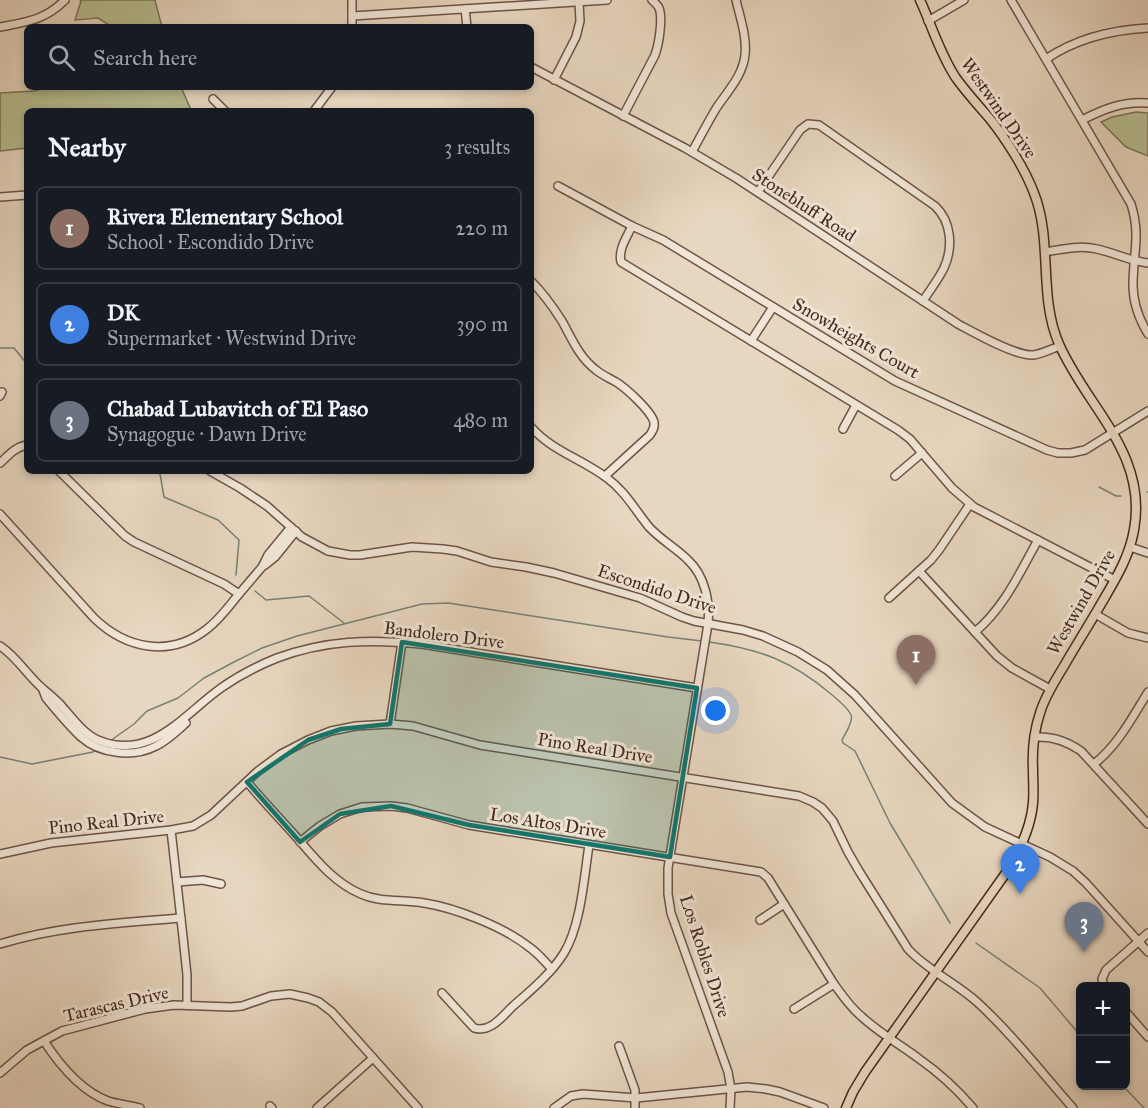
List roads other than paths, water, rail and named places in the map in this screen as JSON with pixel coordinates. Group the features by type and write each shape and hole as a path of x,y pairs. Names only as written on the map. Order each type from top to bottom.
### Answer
{"main road":[{"name":"Westwind Drive","path":"846,1108 865,1072 1008,870 1022,844 1033,804 1033,756 1040,712 1050,689 1125,561 1136,520 1136,491 1127,459 1055,333 1050,314 1042,220 1030,184 1004,139 955,77 941,52 920,0"}],"street":[{"path":"0,27 42,18 65,0"},
{"path":"352,0 352,24"},
{"path":"352,15 607,0"},
{"path":"623,116 658,46 660,11 652,0"},
{"path":"692,152 741,70 745,42 736,0"},
{"path":"928,21 964,0"},
{"path":"1011,0 1131,204 1137,234 1133,284 1135,305 1148,334"},
{"path":"554,80 579,28 579,2"},
{"path":"465,9 467,24"},
{"path":"1046,59 1069,45 1087,38 1113,31 1148,28"},
{"name":"Stonebluff Road","path":"534,69 692,152 758,192 958,324 1021,354 1032,355 1060,345"},
{"path":"316,108 330,90"},
{"path":"213,99 222,108"},
{"path":"1082,120 1119,104 1148,104"},
{"path":"758,192 800,129 808,124 819,125 935,206 944,217 950,240 947,257 944,268 923,301"},
{"name":"Snowheights Court","path":"558,186 663,240 895,381 1047,450 1058,453 1085,450 1148,411"},
{"path":"0,197 24,195"},
{"path":"632,226 622,248 621,262 910,439 952,488 982,512 1115,580"},
{"path":"1045,252 1085,247 1148,263"},
{"path":"534,285 561,320 584,359 596,370 616,381 632,394 653,419 654,426 650,435 605,476"},
{"path":"752,341 773,307"},
{"path":"843,429 856,405"},
{"name":"Los Robles Drive","path":"534,430 547,443 605,476 632,502 656,534 688,560 701,579 709,602 706,638 667,878 671,913 725,1063 731,1089 730,1108"},
{"path":"0,463 20,446 24,445"},
{"path":"895,476 922,453"},
{"path":"62,474 125,536 224,584 238,594"},
{"name":"Escondido Drive","path":"215,474 267,507 302,537 328,551 350,555 370,554 399,548 457,551 491,562 526,567 640,598 682,617 763,636 798,652 819,664 843,683 952,803 985,827 1050,856 1073,871 1148,952"},
{"path":"890,598 939,550 970,504"},
{"path":"0,514 105,629 140,645 157,646 187,640 214,623 262,567 268,555 293,529"},
{"path":"975,632 986,624 1001,606 1038,540"},
{"path":"1130,547 1148,553"},
{"path":"919,571 997,656 1012,668 1050,689"},
{"path":"1095,614 1128,633 1148,638"},
{"name":"Bandolero Drive","path":"0,646 15,657 42,688 46,698 82,734 107,751 116,752 141,751 172,735 198,711 200,705 245,673 277,658 307,648 349,641 421,644 697,688"},
{"path":"390,724 402,642"},
{"path":"1094,764 1120,737 1148,692"},
{"name":"Pino Real Drive","path":"0,854 51,843 193,826 211,815 275,758 308,740 356,726 390,724 426,729 480,745 800,796 822,808 833,821 858,871 903,942 918,958 968,994 998,1022 1073,1108"},
{"path":"1035,737 1065,741 1081,751 1148,824"},
{"path":"247,782 337,880 359,894 386,900 426,903 498,927 532,948 552,969"},
{"name":"Los Altos Drive","path":"300,842 320,825 340,814 362,807 391,806 407,808 468,825 761,872 768,878 834,984 860,1015 940,1076 973,1108"},
{"path":"171,830 187,975 187,1004"},
{"path":"442,993 474,1028 486,1029 492,1026 552,969 566,949 576,925 589,845"},
{"path":"177,882 203,880 221,884"},
{"path":"760,920 784,904"},
{"path":"0,944 64,929 181,918"},
{"path":"1103,982 1106,970 1148,933"},
{"path":"794,1009 834,984"},
{"name":"Tarascas Drive","path":"0,1073 27,1050 62,1031 145,1009 187,1004 242,1006 271,996 290,994 319,1002 332,1012 418,1108"},
{"path":"1130,1017 1148,1037"},
{"path":"44,1041 52,1054 88,1090 106,1100 140,1108"},
{"path":"619,1046 635,1090 635,1108"},
{"path":"317,1108 373,1058"},
{"path":"554,1108 571,1096 583,1094 636,1098 747,1087 780,1092 824,1108"}],"waterway":[{"path":"0,348 14,348 24,360"},
{"path":"160,474 164,497 218,520 239,540 236,575"},
{"path":"1099,487 1116,496 1121,496"},
{"path":"255,591 266,600 309,596 344,623"},
{"path":"110,741 134,724 147,711 178,698 204,678 262,648 297,636 422,604 448,603 702,641"},
{"path":"709,642 744,648 789,665 817,683 847,709 852,718 842,740 843,743 855,751 890,823 950,923"},
{"path":"0,757 32,764 96,750"},
{"path":"976,943 1040,988 1076,1030"},
{"path":"1127,1090 1144,1108"}],"place":[{"name":"Rivera Elementary School","path":"916,685"},
{"name":"DK","path":"1020,894"},
{"name":"Chabad Lubavitch of El Paso","path":"1084,952"}]}
